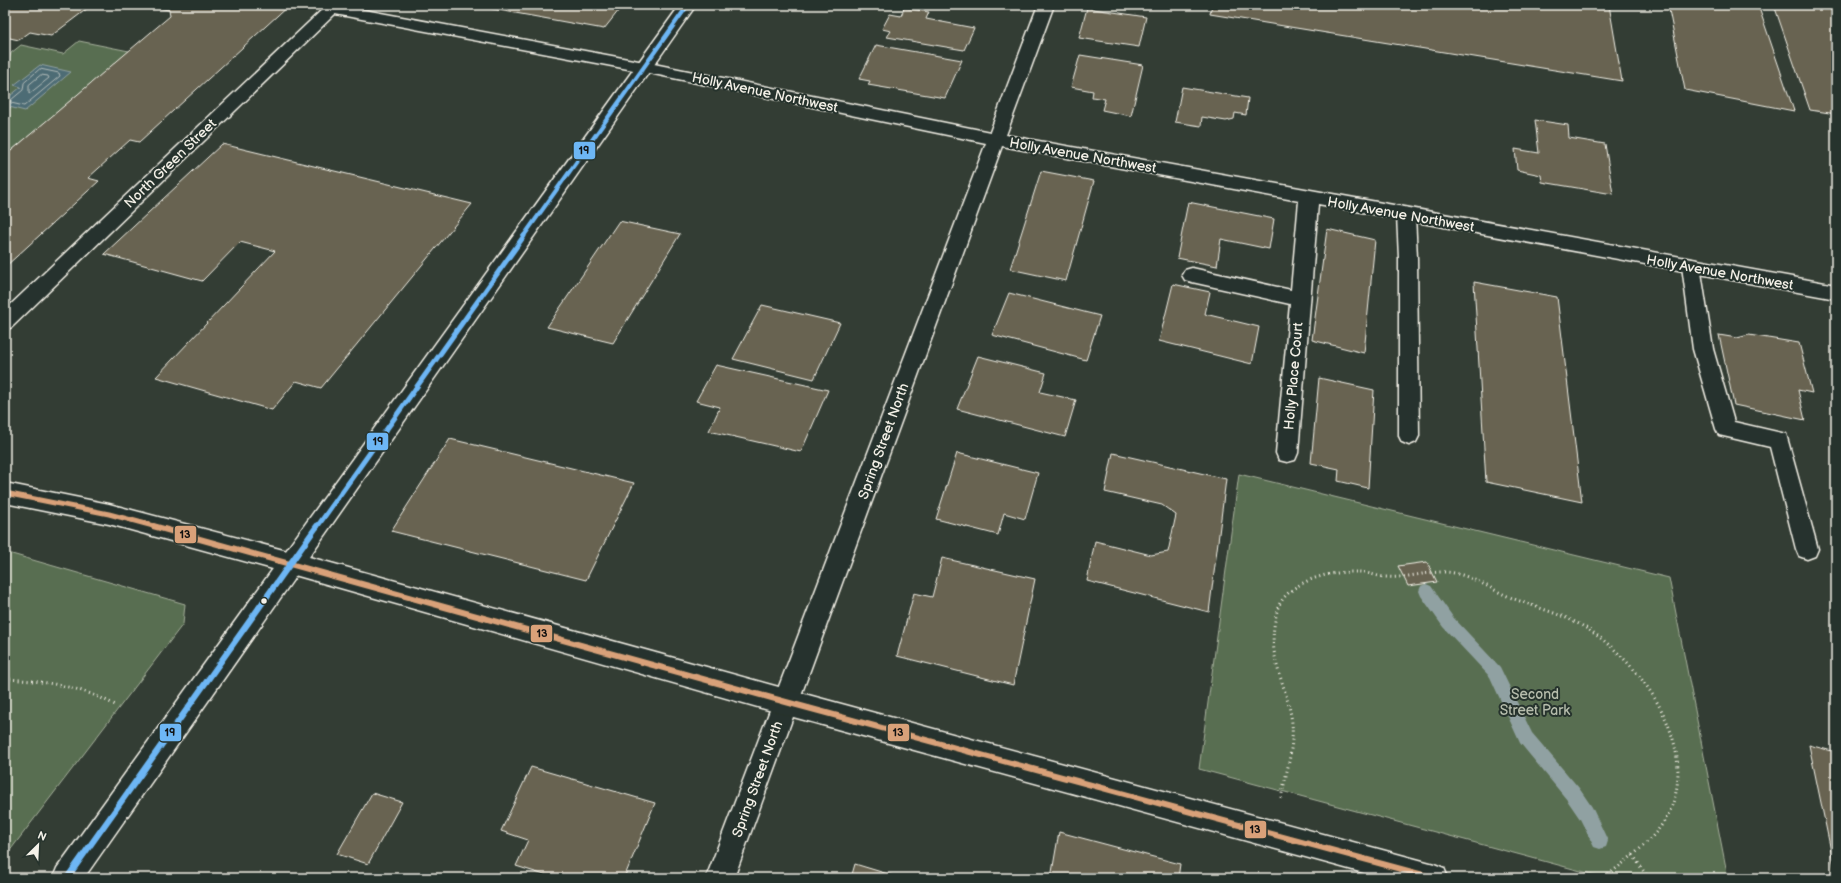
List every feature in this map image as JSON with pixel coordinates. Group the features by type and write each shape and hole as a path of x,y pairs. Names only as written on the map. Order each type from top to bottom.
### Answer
{"street":[{"path":"67,878 688,5"},
{"name":"Spring Street North","path":"720,878 1046,5"},
{"name":"Holly Avenue Northwest","path":"334,7 644,67 996,139 1406,215 1836,292"},
{"name":"North Green Street","path":"5,322 334,7"},
{"name":"Holly Place Court","path":"1287,453 1309,197"},
{"path":"1192,275 1300,299"},
{"path":"5,493 109,514 291,563 786,702 1434,878"}],"lane":[{"path":"1406,215 1408,258 1409,436"},
{"path":"1691,266 1703,349 1726,430 1779,440 1807,549"}],"path":[{"path":"1281,799 1290,747 1292,725 1287,701 1278,678 1272,656 1272,630 1279,605 1294,589 1318,577 1340,572 1360,572 1380,577 1397,578 1452,573 1573,621 1592,632 1619,653 1644,680 1664,714 1674,740 1677,766 1676,792 1667,816 1633,855 1604,878"},
{"path":"5,679 66,684 91,693 117,706"},
{"path":"1633,855 1648,878"}],"green space":[{"path":"79,41 129,51 5,156 5,73 11,53 21,45 63,54"},
{"name":"Second Street Park","path":"1239,474 1669,578 1728,878 1607,878 1199,769"},
{"path":"5,552 185,604 183,624 5,857"}],"water":[{"path":"40,65 71,72 25,111 5,106 5,100 21,87 14,85"}],"building":[{"path":"5,5 92,5 51,36 30,32 19,40 5,37"},
{"path":"137,5 289,5 139,142 130,140 88,178 99,181 5,267 5,156 170,16 169,10"},
{"path":"471,5 623,5 604,29"},
{"path":"1212,5 1609,5 1622,81 1210,14"},
{"path":"1668,5 1758,5 1794,111 1685,90"},
{"path":"1774,5 1836,5 1836,114 1810,110"},
{"path":"904,8 929,12 926,19 974,28 964,50 887,37 891,31 882,29 890,14 901,16"},
{"path":"1087,8 1146,17 1139,47 1079,38"},
{"path":"876,45 962,60 945,98 868,85 870,81 859,79"},
{"path":"1080,55 1143,65 1131,116 1102,110 1105,99 1092,97 1093,91 1071,87"},
{"path":"1182,87 1248,98 1246,115 1235,113 1234,119 1226,121 1202,117 1201,126 1175,122"},
{"path":"1535,120 1568,125 1569,138 1605,144 1613,194 1542,182 1541,175 1517,170 1515,149 1539,153"},
{"path":"222,144 472,204 321,388 296,381 272,410 156,377 275,251 240,242 202,281 104,254"},
{"path":"1041,171 1094,181 1066,281 1010,269"},
{"path":"1188,202 1274,219 1269,249 1221,239 1217,266 1177,258"},
{"path":"619,221 680,234 613,343 547,327"},
{"path":"1327,229 1375,240 1364,353 1312,340"},
{"path":"1474,282 1557,297 1582,502 1486,482"},
{"path":"1173,284 1210,292 1205,314 1259,327 1252,364 1159,341"},
{"path":"1009,293 1100,316 1086,360 992,335"},
{"path":"762,305 840,323 814,379 733,359"},
{"path":"1719,335 1737,338 1749,335 1799,343 1812,393 1798,390 1805,420 1734,405"},
{"path":"978,356 1046,373 1040,392 1076,400 1065,437 957,409"},
{"path":"716,365 828,390 801,452 709,431 720,407 696,401"},
{"path":"1319,378 1374,390 1368,488 1338,481 1339,469 1311,463"},
{"path":"450,439 634,483 586,580 391,531"},
{"path":"957,453 1038,473 1025,519 1004,513 998,535 936,519"},
{"path":"1113,453 1226,479 1209,612 1087,581 1095,541 1151,555 1168,552 1176,515 1162,505 1105,492"},
{"path":"942,558 1035,579 1013,685 897,656 914,593 932,597"},
{"path":"1427,562 1437,582 1408,586 1398,566"},
{"path":"1809,745 1836,752 1836,875"},
{"path":"531,767 655,803 624,878 554,878 516,866 528,840 501,831"},
{"path":"372,793 402,802 368,864 337,854"},
{"path":"1059,832 1180,864 1178,878 1051,878"},
{"path":"855,864 901,878 851,878"}],"waterway":[{"path":"1426,591 1448,622 1495,672 1526,738 1573,794 1586,813 1600,841"}],"transit line":[{"name":"19","path":"67,878 688,5"},
{"name":"13","path":"5,493 109,514 291,563 786,702 1434,878"}]}
